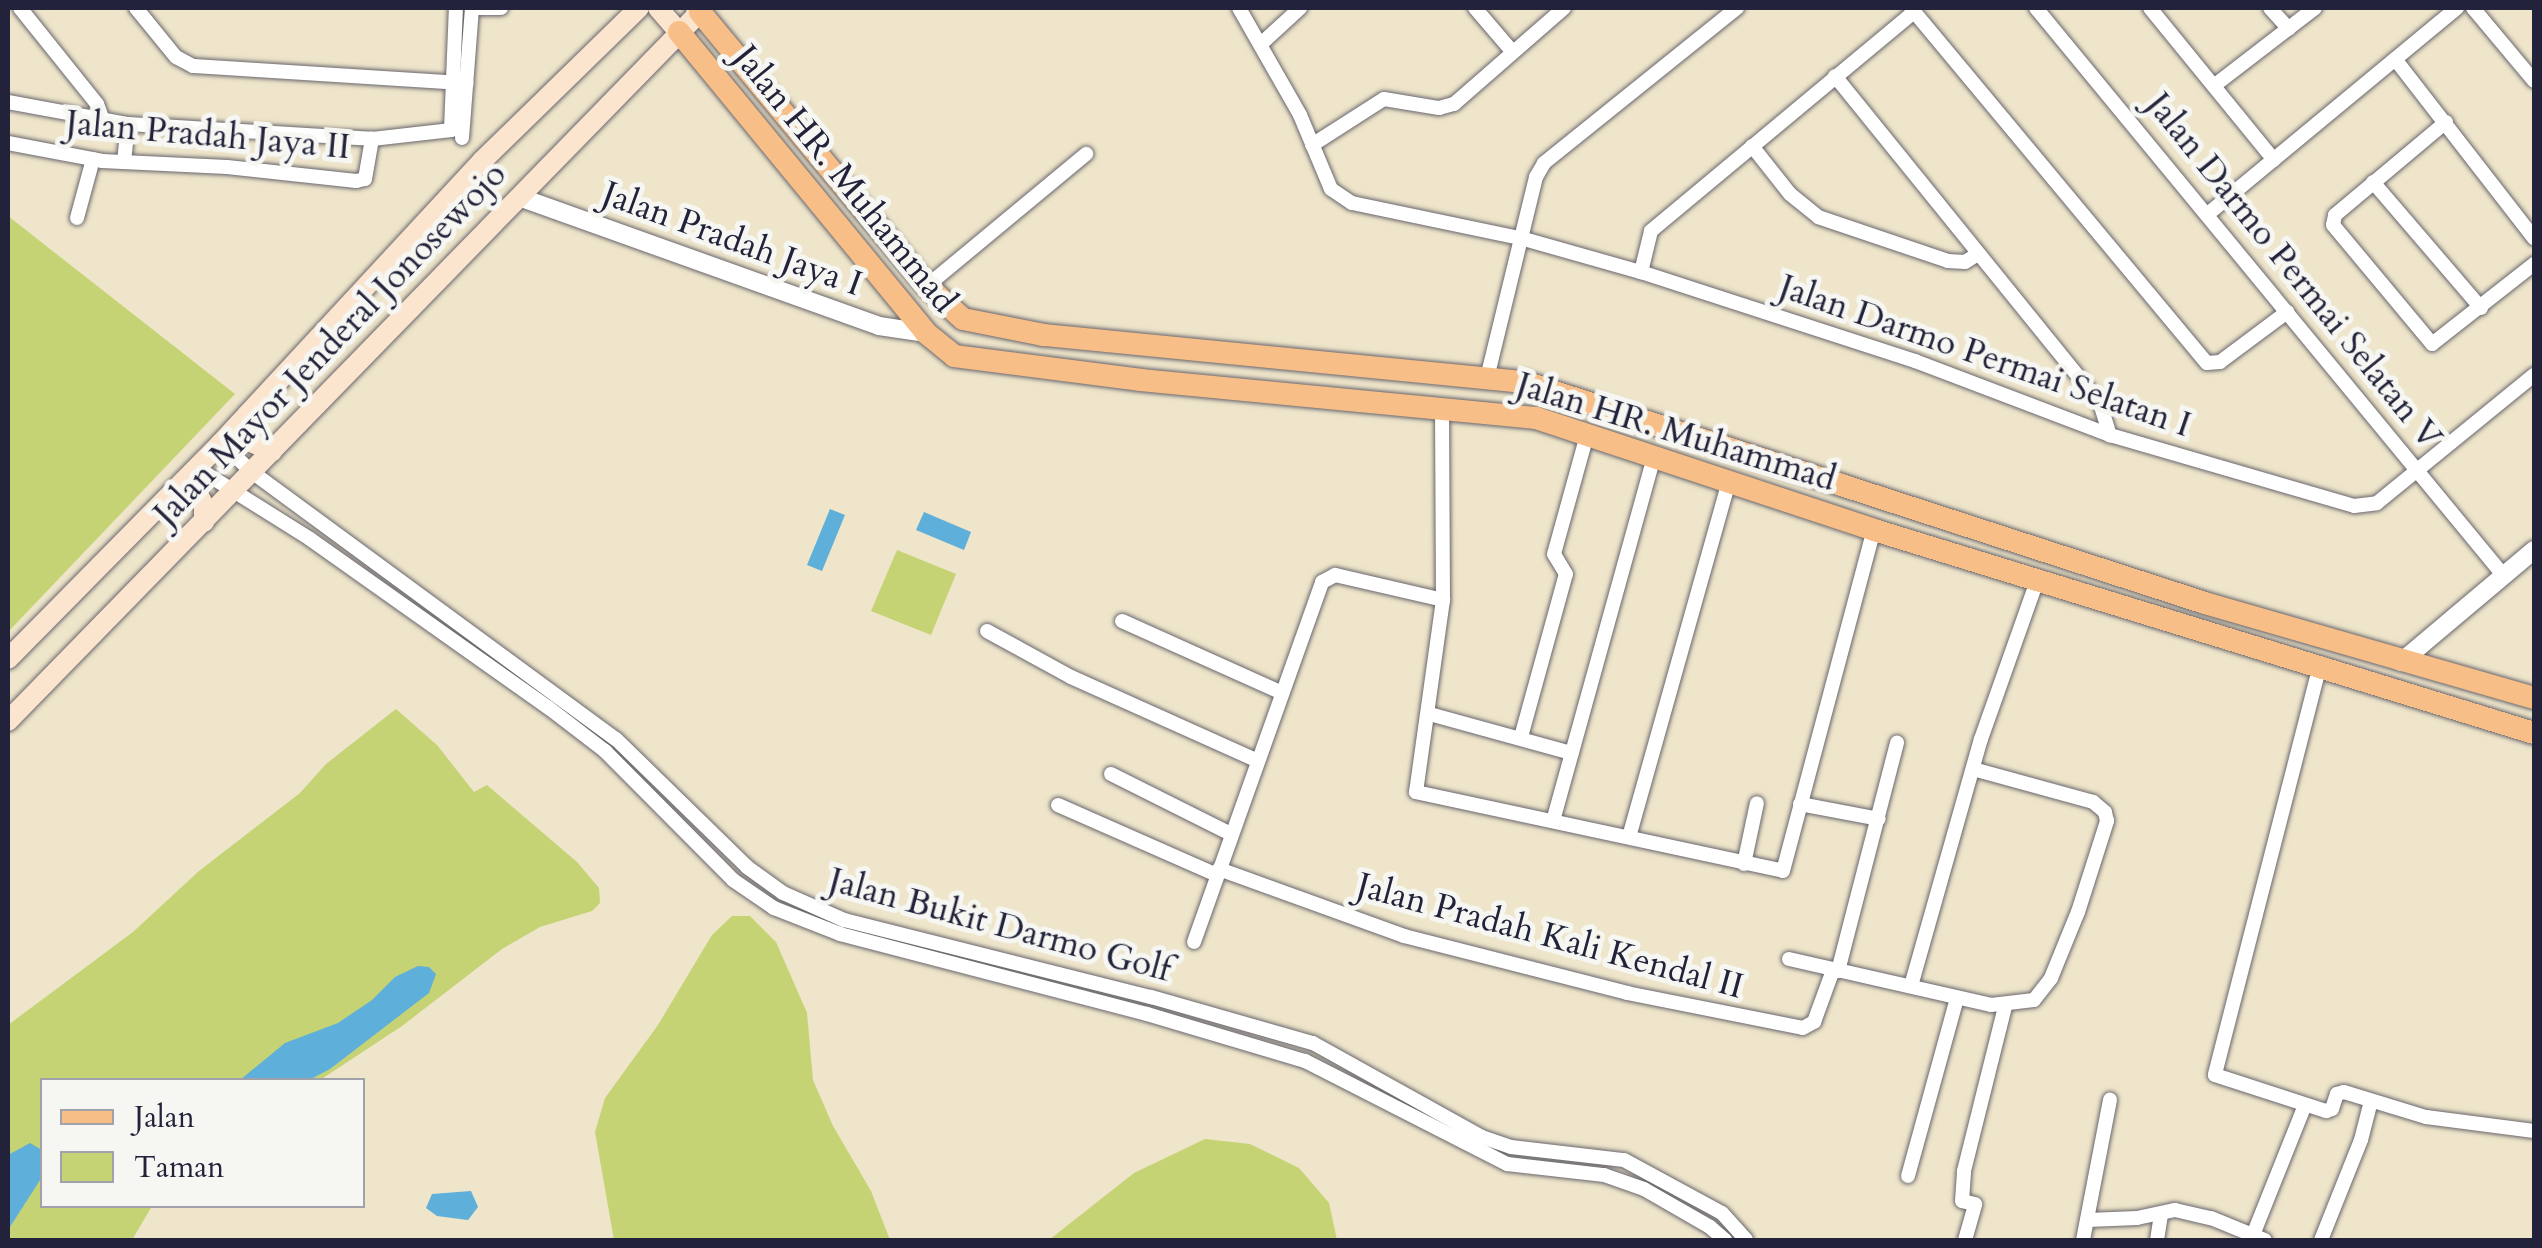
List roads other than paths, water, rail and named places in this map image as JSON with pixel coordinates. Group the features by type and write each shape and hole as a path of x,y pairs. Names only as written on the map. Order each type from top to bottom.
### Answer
{"main road":[{"name":"Jalan Mayor Jenderal Jonosewojo","path":"8,660 222,444 482,161 639,8"},
{"path":"658,8 679,32"},
{"name":"Jalan Mayor Jenderal Jonosewojo","path":"8,722 700,9"},
{"name":"Jalan HR. Muhammad","path":"700,9 927,286 964,319 1044,335 1524,382 2205,603 2534,698"},
{"name":"Jalan HR. Muhammad","path":"679,32 926,333 954,356 1536,418 2037,581 2534,733"},
{"path":"1377,402 1372,388 1381,368"},
{"path":"247,415 251,442 272,452"},
{"path":"174,490 198,494 204,506 204,522"},
{"path":"1882,532 1899,518 1898,506"},
{"path":"1934,547 1932,535 1940,519"},
{"path":"2196,631 2205,603"}],"street":[{"path":"20,8 97,104 102,118"},
{"path":"136,8 176,57 193,66 459,82"},
{"path":"456,8 456,134 482,161"},
{"path":"459,82 475,8 500,8"},
{"name":"Jalan Darmo Permai Selatan I","path":"1239,8 1262,42 1331,189 1352,202 1524,240 1641,272 1915,361 2110,435 2366,508 2378,504 2418,470"},
{"path":"1262,42 1300,8"},
{"path":"1475,8 1511,50"},
{"path":"1312,145 1384,98 1446,108 1564,8"},
{"path":"1487,378 1544,163 1736,8"},
{"name":"Jalan Darmo Permai Selatan V","path":"2036,8 2503,575"},
{"path":"2150,8 2274,160"},
{"path":"2270,8 2288,28"},
{"path":"2215,85 2315,8"},
{"path":"2209,214 2457,8"},
{"path":"2473,8 2534,82"},
{"path":"1641,272 1651,231 1912,10 2208,362 2220,362 2287,312"},
{"path":"2395,59 2534,238"},
{"path":"1835,76 2100,404 2110,435"},
{"path":"8,102 128,124 372,139 456,134"},
{"path":"2446,122 2335,214 2333,225 2426,341 2437,343 2534,264"},
{"path":"124,162 128,124"},
{"name":"Jalan Pradah Jaya II","path":"8,143 93,159 361,181 372,139"},
{"path":"1752,146 1808,212 1948,261 1965,262 1978,254"},
{"path":"927,286 1086,154"},
{"path":"78,218 93,159"},
{"path":"2373,182 2481,308"},
{"name":"Jalan Pradah Jaya I","path":"518,197 879,326 926,333"},
{"path":"2418,470 2534,376"},
{"path":"1442,408 1443,600 1430,714 1416,792 1778,872 1786,868 1800,804 1882,532"},
{"path":"1521,737 1566,574 1554,554 1587,435"},
{"name":"Jalan Bukit Darmo Golf","path":"222,444 252,472 616,739 748,868 783,892 844,920 1151,996 1313,1043 1482,1137 1511,1146 1624,1160 1722,1213 1746,1240"},
{"path":"1553,821 1654,457"},
{"name":"Jalan Bukit Darmo Golf","path":"197,468 349,566 605,751 733,880 774,908 840,934 1146,1014 1305,1062 1508,1164 1604,1175 1644,1189 1710,1226 1725,1240"},
{"path":"1629,837 1729,482"},
{"path":"286,525 299,504"},
{"path":"349,566 362,549"},
{"path":"2400,662 2534,550"},
{"path":"1194,942 1322,582 1330,575 1443,600"},
{"path":"1911,986 1973,769 2037,581"},
{"path":"1122,621 1280,692"},
{"path":"987,631 1071,677 1256,760"},
{"path":"2319,669 2214,1072 2329,1111 2337,1094 2344,1092 2426,1117 2534,1131"},
{"path":"1430,714 1572,753"},
{"name":"Jalan Pradah Kali Kendal II","path":"1058,805 1218,872 1404,936 1627,993 1802,1028 1814,1022 1836,970 1897,743"},
{"path":"1789,959 1957,998 2005,1006 2034,1000 2051,978 2082,901 2107,821 2106,812 2093,802 1973,769"},
{"path":"1111,774 1231,834"},
{"path":"1744,864 1757,804"},
{"path":"1800,804 1879,819"},
{"path":"1908,1176 1957,998"},
{"path":"1965,1240 1975,1204 1962,1201 1964,1171 2005,1006"},
{"path":"2083,1240 2110,1100"},
{"path":"2321,1240 2361,1140 2371,1102"},
{"path":"2088,1220 2174,1210 2211,1218 2259,1238 2305,1105"},
{"path":"2158,1240 2161,1214"}],"water":[{"path":"830,509 845,515 822,571 807,565"},
{"path":"924,512 971,532 964,550 916,530"},
{"path":"418,966 429,967 436,974 429,993 330,1069 313,1078 242,1078 285,1043 338,1023 372,1000 395,977"},
{"path":"30,1143 40,1149 40,1180 8,1230 8,1155"},
{"path":"471,1191 478,1207 468,1220 437,1216 426,1208 432,1194"}]}
